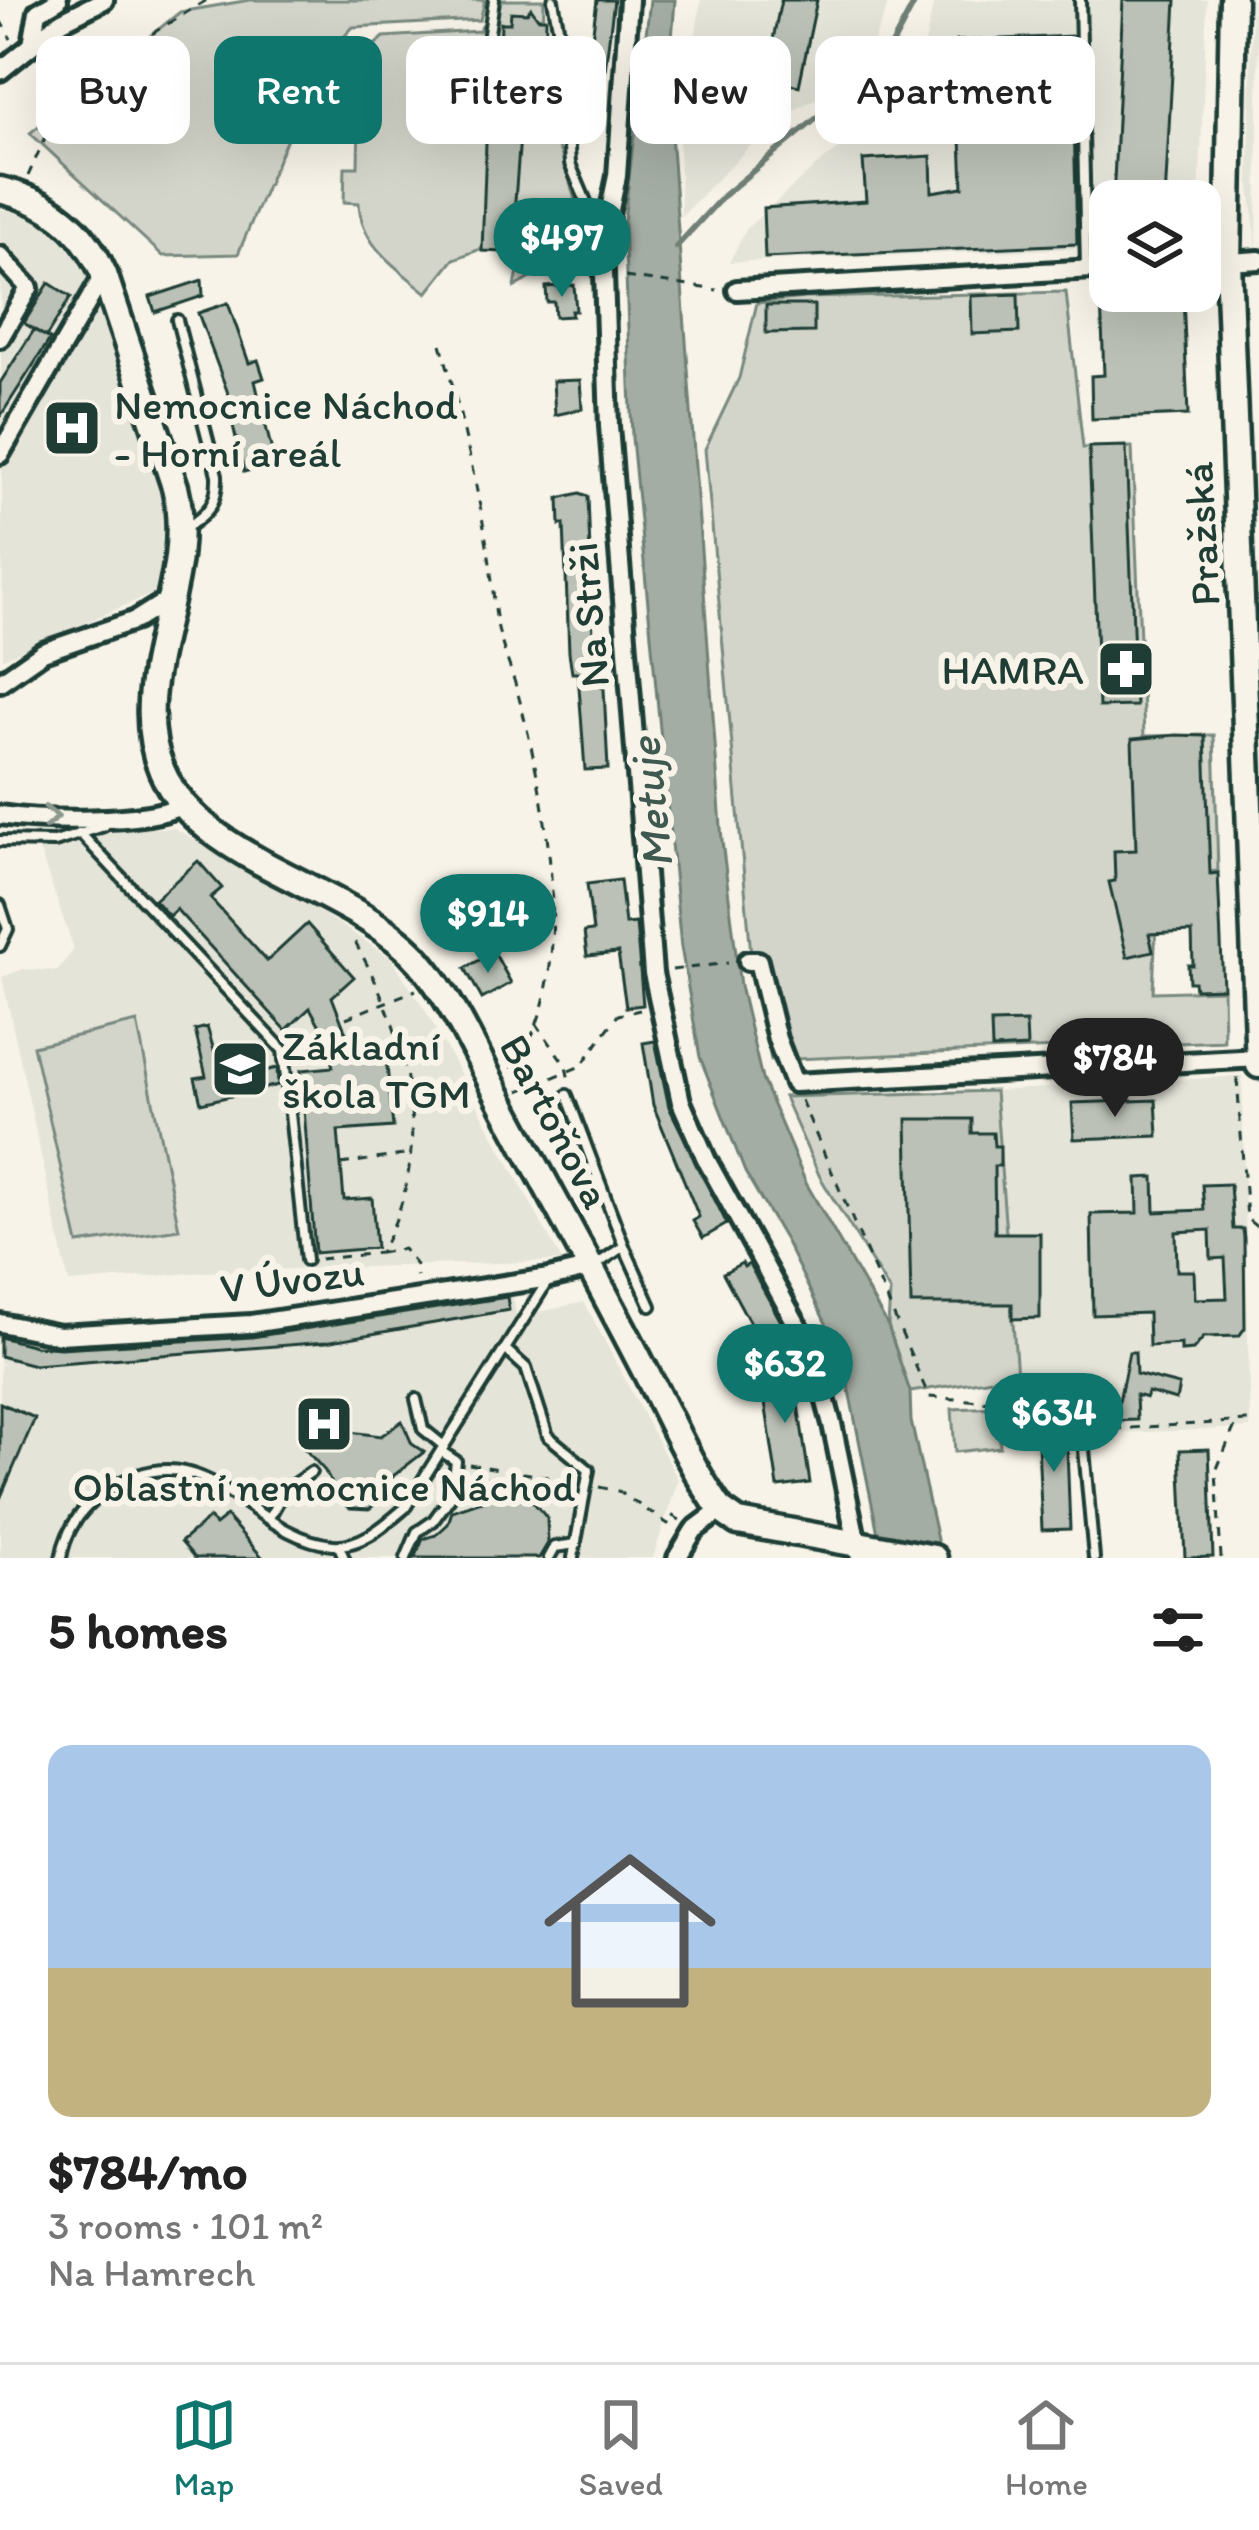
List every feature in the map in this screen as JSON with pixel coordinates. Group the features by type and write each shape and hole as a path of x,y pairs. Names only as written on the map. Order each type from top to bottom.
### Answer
{"street":[{"path":"26,50 38,12 58,0"},
{"path":"0,70 62,21 104,0"},
{"name":"Na Strži","path":"629,0 616,176 603,243 609,426 652,973 681,1102 707,1161 813,1354 862,1550"},
{"name":"Pražská","path":"1233,0 1228,262 1251,577 1253,1063"},
{"path":"0,815 129,818 180,806 158,760 149,709 174,596 180,532 175,487 91,247 76,228 10,192"},
{"path":"0,256 29,288 0,338"},
{"path":"1221,262 1259,260"},
{"path":"737,290 1089,270"},
{"path":"0,454 104,274"},
{"path":"0,682 43,652 136,620 174,596"},
{"name":"Bartoňova","path":"180,806 221,837 394,939 416,958 496,1093 722,1510"},
{"path":"743,962 758,961 777,1039 794,1083 1253,1063"},
{"name":"V Úvozu","path":"0,1323 59,1335 251,1324 591,1268"},
{"path":"677,1558 694,1530 722,1510 739,1522 862,1550 934,1558"}],"lane":[{"path":"489,36 494,0"},
{"path":"553,0 563,54 570,164 603,243"},
{"path":"1080,0 1086,270"},
{"path":"177,320 210,441 218,497 207,514 180,532"},
{"path":"0,842 55,842 129,818"},
{"path":"80,833 283,1050 306,1260"},
{"path":"0,905 8,929 0,946"},
{"path":"567,1095 651,1306"},
{"path":"591,1268 625,1246"},
{"path":"62,1558 71,1528 90,1504 118,1484 146,1474 206,1477 298,1535 338,1546 374,1534 405,1508 549,1278"},
{"path":"505,1349 526,1368 548,1436 589,1470 573,1558"},
{"path":"406,1558 417,1532 433,1521 452,1495 456,1461 423,1429 416,1399"},
{"path":"1047,1406 1080,1406 1094,1558"},
{"path":"270,1516 284,1491 311,1472"},
{"path":"549,1558 555,1547 576,1544"},
{"path":"338,1546 344,1558"}],"path":[{"path":"10,192 69,84 207,0"},
{"path":"0,20 26,50"},
{"path":"617,276 715,290"},
{"path":"441,344 474,474 497,627 518,690 543,796 552,878 548,968 536,1023 496,1093"},
{"path":"350,934 386,1002 409,1074 413,1115 410,1154 394,1226 380,1253"},
{"path":"680,969 743,962"},
{"path":"346,1018 434,982"},
{"path":"496,1093 580,1066 618,1015 659,1005"},
{"path":"536,1023 568,1070 567,1095"},
{"path":"283,1050 320,1033"},
{"path":"1253,1063 1246,1219 1259,1229"},
{"path":"794,1083 929,1397 1047,1406"},
{"path":"341,1164 410,1154"},
{"path":"306,1260 403,1249 416,1265 418,1283"},
{"path":"1221,1558 1216,1471 1237,1421"},
{"path":"1083,1431 1249,1421"},
{"path":"456,1461 618,1491 668,1524"}],"shaded area":[{"path":"250,0 485,0 480,20 353,27 344,36 214,36 214,144 285,144 238,254 163,256 42,144 190,144 190,36 150,36 180,12"},
{"path":"499,0 544,0 543,36 406,36 406,144 557,144 577,208 567,216 564,259 515,287 522,250 478,250 454,259 427,293 373,244 359,203 344,202 345,167 358,167 358,144 382,144 382,39 384,37 479,31"},
{"path":"650,0 675,0 672,36 646,36"},
{"path":"701,0 890,0 876,36 815,36 815,99 791,112 791,36 695,36"},
{"path":"934,0 1207,0 1200,180 1089,180 1089,248 729,262 747,228 845,144 1095,144 1095,36 927,36"},
{"path":"1252,0 1259,0 1257,250 1249,177"},
{"path":"633,144 672,144 722,841 740,986 762,1079 806,1183 888,1326 910,1392 911,1421 941,1558 883,1558 842,1356 786,1242 745,1172 700,1057 681,947 632,438 624,221"},
{"path":"679,144 752,144 681,216"},
{"name":"Nemocnice Náchod - Horní areál","path":"0,209 35,216 84,261 121,349 167,507 163,589 3,658"},
{"path":"1066,292 1083,448 1132,447 1144,736 1214,735 1218,871 1158,876 1153,992 1223,990 1224,1041 771,1060 752,965 705,449 739,378 757,303"},
{"name":"Základní škola TGM","path":"174,828 299,898 391,958 426,1011 562,1261 202,1272 69,1283 2,977 24,969 57,971 74,949 37,844"},
{"path":"137,1022 179,1229 78,1244 33,1046"},
{"path":"1242,1076 1250,1428 1095,1434 1076,1378 1017,1375 995,1091"},
{"path":"995,1091 1017,1375 910,1392 888,1326 890,1292 820,1177 784,1097"},
{"name":"Oblastní nemocnice Náchod","path":"511,1288 517,1317 584,1302 678,1480 653,1558 0,1558 0,1365 6,1365 0,1363 0,1334 46,1341"},
{"path":"999,1407 1000,1447 955,1452 952,1409"}],"building":[{"path":"597,0 614,0 606,62 606,36 592,36"},
{"path":"781,0 817,0 799,86 791,84 791,36 774,36"},
{"path":"1123,0 1176,0 1166,180 1114,180"},
{"path":"531,8 538,18 546,18 546,36 501,36 501,23 510,23 511,12 527,13"},
{"path":"486,144 519,144 514,214 565,216 563,248 517,245 503,247 503,252 482,251"},
{"path":"961,144 1075,144 1077,244 765,258 763,208 866,201 863,160 931,156 932,192 963,187"},
{"path":"202,280 203,296 155,312 150,297"},
{"path":"49,283 71,297 46,337 24,323"},
{"path":"574,285 576,311 571,311 572,316 555,317 546,287"},
{"path":"1018,294 1019,332 972,334 971,296"},
{"path":"228,303 249,363 258,360 264,378 255,381 275,464 244,472 230,413 235,412 198,313"},
{"path":"766,305 814,305 814,332 766,333"},
{"path":"1102,312 1184,312 1188,415 1092,419 1091,376 1104,375"},
{"path":"34,330 50,339 0,417 0,383"},
{"path":"580,380 582,409 555,415 553,381"},
{"path":"1126,446 1136,706 1099,707 1089,447"},
{"path":"588,496 593,638 598,683 604,689 608,769 585,770 578,673 572,673 569,652 559,498"},
{"path":"1205,736 1210,874 1218,873 1223,988 1195,989 1194,982 1189,982 1192,932 1149,934 1153,951 1127,957 1109,882 1115,881 1114,851 1136,850 1132,739"},
{"path":"198,861 222,888 210,898 267,961 307,924 354,977 332,997 356,1059 386,1056 393,1127 338,1131 344,1200 372,1198 376,1248 315,1253 301,1070 333,1067 325,1035 310,1008 286,1030 176,909 169,916 154,900"},
{"path":"620,880 625,924 636,923 643,1005 626,1007 618,953 587,956 584,932 593,931 587,884"},
{"path":"494,952 511,983 482,999 465,968"},
{"path":"1026,1022 1027,1047 992,1049 991,1023"},
{"path":"207,1027 223,1081 277,1068 278,1085 201,1103 195,1078 206,1076 195,1030"},
{"path":"655,1041 669,1107 727,1224 703,1238 693,1221 699,1217 653,1105 643,1043"},
{"path":"1156,1100 1158,1136 1074,1139 1072,1103"},
{"path":"907,1119 972,1119 972,1133 993,1133 994,1146 1000,1146 1000,1166 994,1166 995,1233 1040,1233 1040,1318 1012,1319 1012,1304 911,1304"},
{"path":"1154,1177 1155,1212 1204,1210 1202,1185 1230,1184 1233,1229 1243,1229 1244,1238 1245,1328 1239,1336 1204,1337 1193,1350 1181,1351 1181,1344 1149,1346 1148,1313 1093,1315 1091,1214 1138,1213 1137,1178","holes":["1210,1230 1211,1259 1225,1258 1227,1298 1195,1299 1194,1271 1177,1271 1176,1232"]},
{"path":"742,1263 744,1267 749,1264 789,1336 759,1352 745,1326 750,1323 723,1273"},
{"path":"507,1297 509,1310 326,1342 34,1365 0,1356 0,1337 60,1348 252,1337"},
{"path":"1129,1352 1135,1352 1136,1374 1179,1385 1176,1400 1148,1392 1146,1398 1136,1395 1137,1420 1105,1421 1104,1402 1119,1401"},
{"path":"792,1365 810,1483 778,1487 760,1369"},
{"path":"0,1403 35,1418 0,1499"},
{"path":"402,1421 412,1444 424,1452 393,1476 388,1495 369,1509 350,1508 339,1499 325,1471 304,1448 318,1435 322,1440 341,1440 342,1431 381,1436"},
{"path":"1066,1421 1070,1529 1042,1530 1037,1422"},
{"path":"1209,1449 1213,1557 1185,1558 1180,1450"},
{"path":"508,1492 529,1497 547,1518 548,1543 539,1558 415,1558 423,1539 448,1524 452,1511"},
{"path":"226,1516 263,1558 195,1558 181,1542 209,1518 215,1525"}],"waterway":[{"path":"676,247 724,195 882,64 916,0"}],"place":[{"name":"Nemocnice Náchod - Horní areál","path":"72,428"},
{"name":"HAMRA","path":"1126,669"},
{"name":"Základní škola TGM","path":"240,1069"},
{"name":"Oblastní nemocnice Náchod","path":"324,1424"}],"water label":[{"name":"Metuje","path":"650,803"}]}
